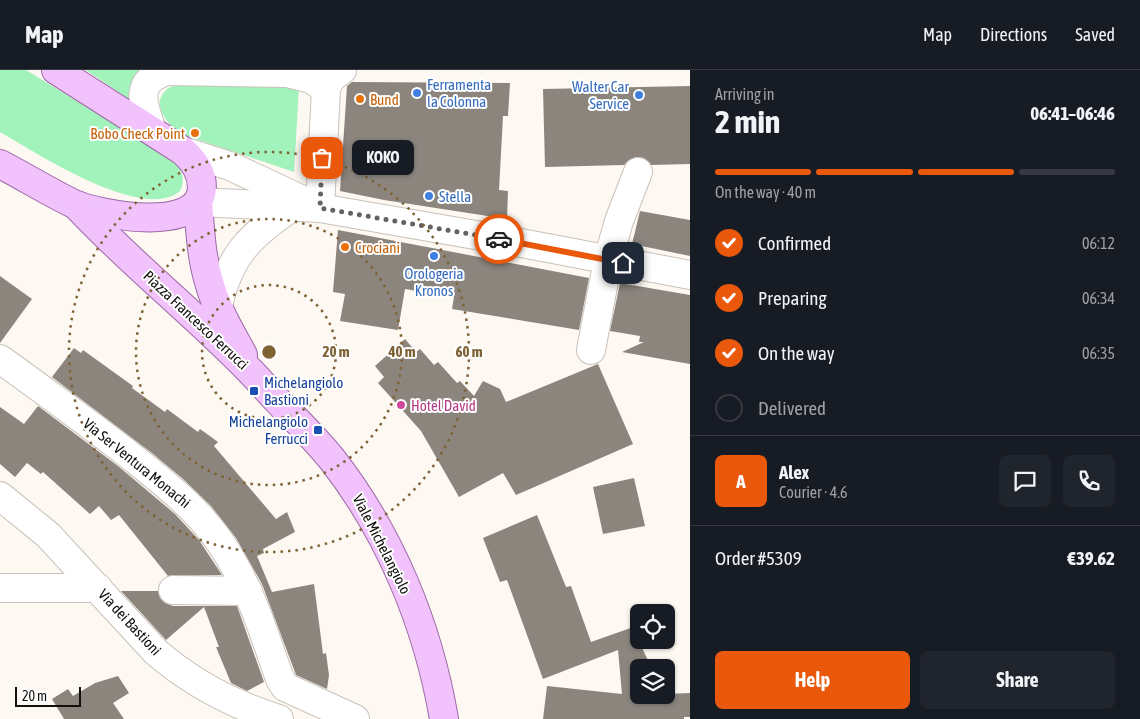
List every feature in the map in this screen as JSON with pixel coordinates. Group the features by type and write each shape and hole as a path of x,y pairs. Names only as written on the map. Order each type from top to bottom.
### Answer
{"main road":[{"name":"Piazza Francesco Ferrucci","path":"56,70 152,130 193,160 200,174 202,188 198,202 206,272 218,306 251,372"},
{"name":"Piazza Francesco Ferrucci","path":"0,164 76,204 127,216 162,218 186,212 198,202"},
{"name":"Piazza Francesco Ferrucci","path":"76,204 102,233 251,372"},
{"name":"Viale Michelangiolo","path":"251,372 330,458 351,485 370,516 396,565 419,619 439,687 444,719"}],"street":[{"path":"152,130 143,105 144,89 148,81 156,74 167,71 287,73 306,77 334,79 320,208"},
{"name":"Piazza Francesco Ferrucci","path":"183,151 230,166 320,208"},
{"path":"591,350 608,260 618,221 638,172"},
{"path":"198,202 320,208 690,275"},
{"path":"218,306 226,275 236,258 259,231 292,207"},
{"name":"Via Ser Ventura Monachi","path":"0,359 92,426 174,491 198,513 233,562 248,591 280,679 285,687 355,719"},
{"name":"Via dei Bastioni","path":"0,496 48,535 156,652 178,670 201,685 242,706 279,719"},
{"path":"0,588 98,588"},
{"path":"173,590 248,591"}],"green space":[{"path":"0,70 26,70 171,159 182,173 183,181 180,191 163,198 141,198 116,192 63,168 0,132"},
{"path":"86,70 145,70 132,99 129,99"},
{"path":"186,83 299,87 294,172 178,133 165,118 160,107 160,101 167,89"}],"building":[{"path":"352,82 510,83 508,116 503,116 499,190 508,191 507,219 384,200 340,191 347,86"},
{"path":"690,86 690,164 651,165 644,158 636,157 624,165 545,167 543,89"},
{"path":"640,211 690,220 690,256 632,244"},
{"path":"338,230 589,278 579,330 452,309 454,297 405,289 398,330 340,321 345,294 333,292"},
{"path":"0,276 32,299 0,343"},
{"path":"620,283 690,295 690,364 622,352 644,342 639,342 640,336 610,331"},
{"path":"405,339 416,352 420,349 434,365 438,362 457,383 460,381 474,396 483,381 500,389 506,402 598,364 633,444 516,495 503,473 459,497 421,431 378,383 384,377 375,366"},
{"path":"74,348 81,353 83,350 165,412 167,409 198,432 200,429 218,442 214,446 276,519 287,512 295,532 263,549 264,553 257,556 272,592 314,584 323,654 326,653 329,675 327,689 296,675 262,584 236,538 211,506 153,454 52,377"},
{"path":"38,406 118,466 175,514 199,540 222,575 168,576 119,515 111,520 99,506 90,514 43,472 41,474 27,463 15,477 0,464 0,407 24,424"},
{"path":"634,478 645,526 603,534 593,487"},
{"path":"537,515 566,587 571,586 591,642 630,628 630,649 643,649 647,659 630,659 630,704 675,704 675,694 690,693 690,717 684,717 684,719 543,719 547,686 622,694 618,650 543,679 507,580 500,582 483,538"},
{"path":"121,591 158,591 160,598 165,603 173,606 237,606 264,682 247,691 231,683 216,647 219,647 204,607 166,640"},
{"path":"118,676 129,693 113,703 124,719 64,719 52,699 68,689 73,696 95,683"}],"way so far":[{"path":"322,158 320,208 499,239"}],"place":[{"name":"Ferramenta la Colonna","path":"417,93"},
{"name":"Walter Car Service","path":"639,95"},
{"name":"Bund","path":"360,99"},
{"name":"Bobo Check Point","path":"195,133"},
{"name":"KOKO","path":"322,158"},
{"name":"Stella","path":"429,196"},
{"name":"Crociani","path":"345,247"},
{"name":"Orologeria Kronos","path":"434,256"},
{"name":"Michelangiolo Bastioni","path":"254,391"},
{"name":"Hotel David","path":"401,405"},
{"name":"Michelangiolo Ferrucci","path":"318,430"}],"route":[{"path":"499,239 623,263"}]}
